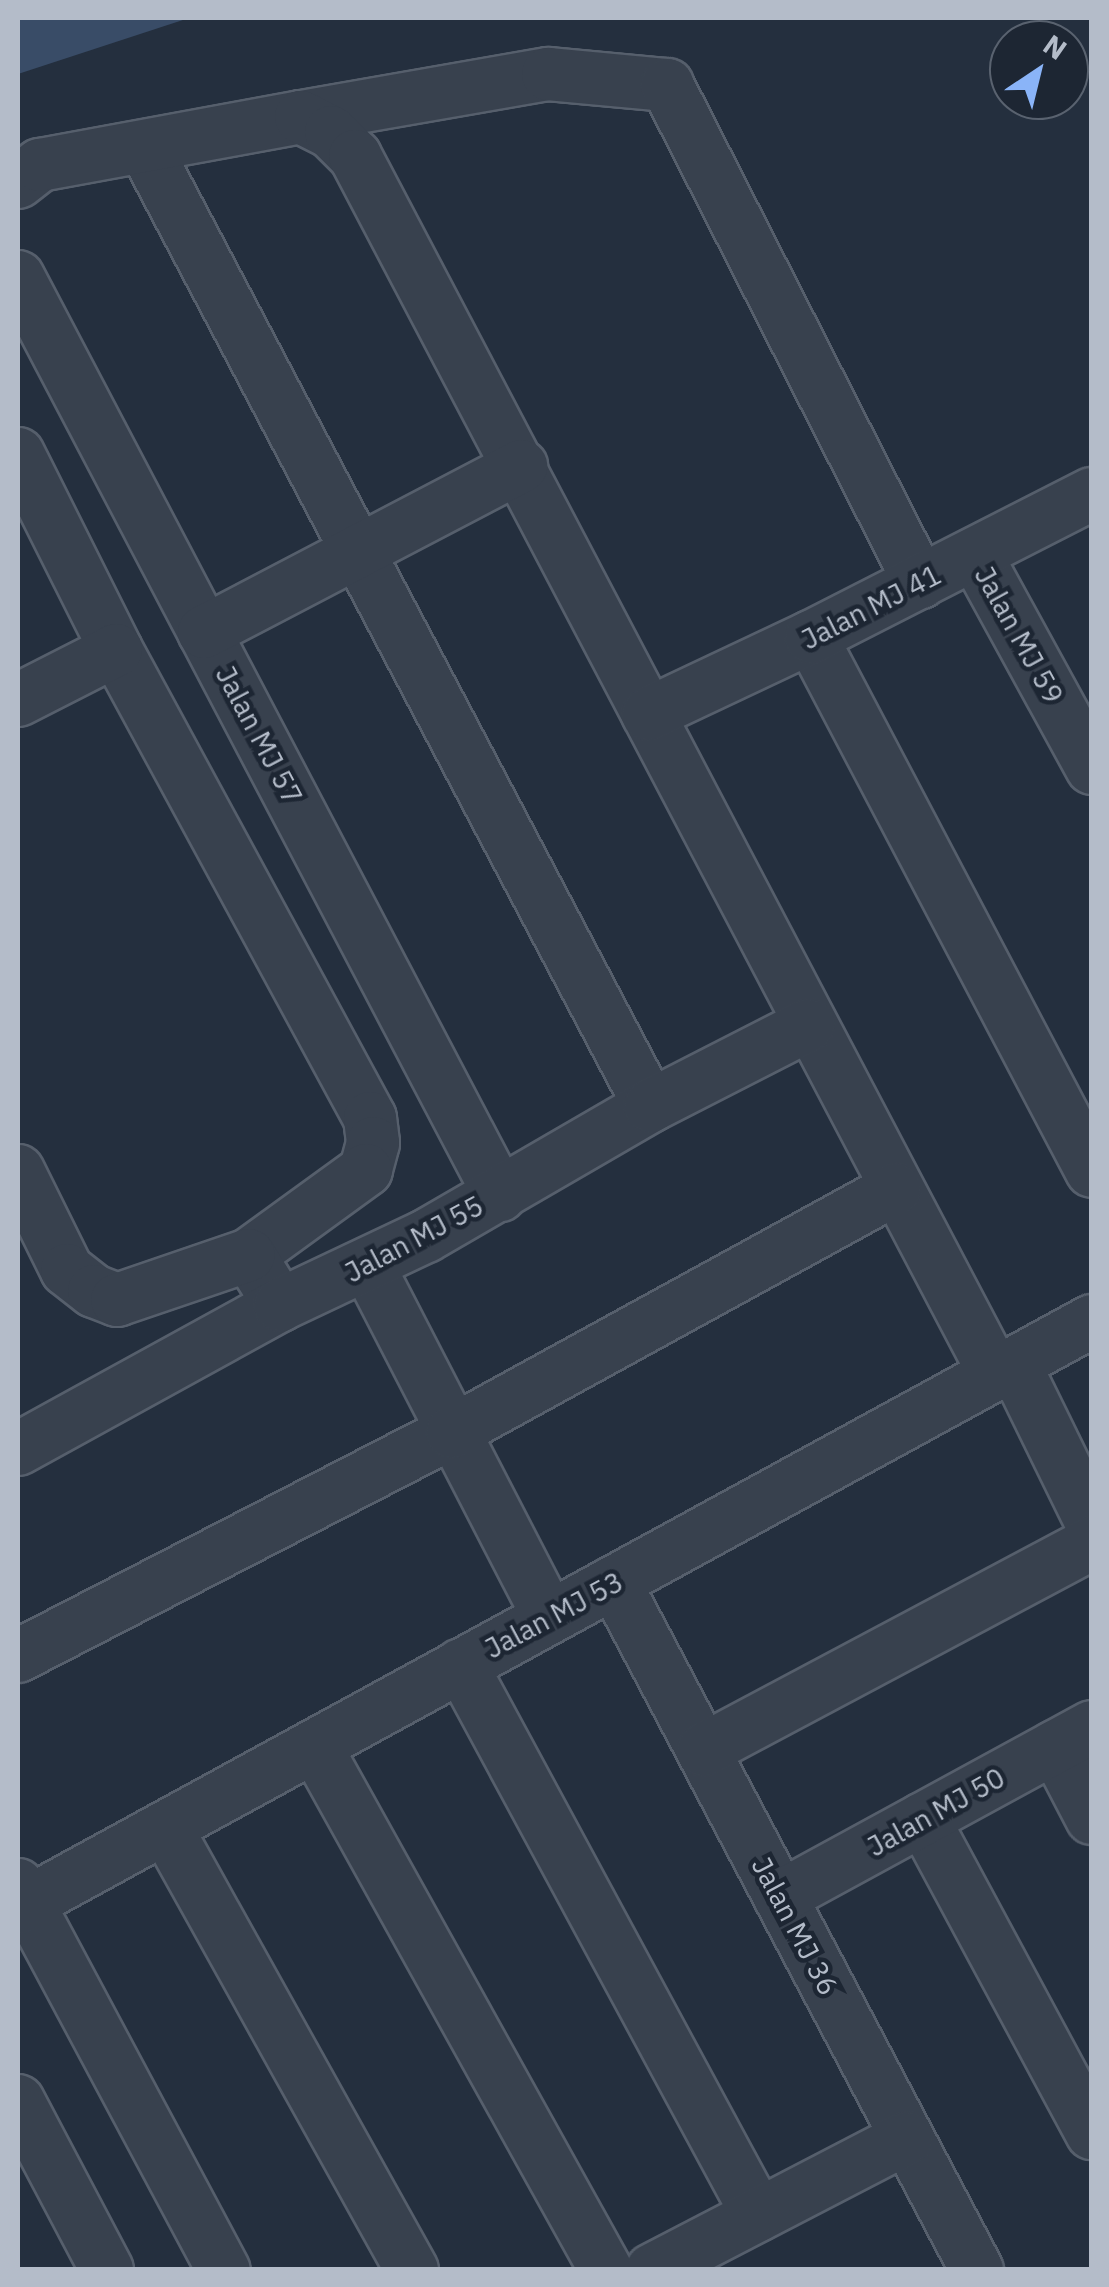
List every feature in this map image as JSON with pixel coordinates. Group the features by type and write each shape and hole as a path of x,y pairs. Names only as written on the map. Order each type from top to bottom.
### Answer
{"street":[{"path":"28,174 301,117 548,74 668,85 920,582"},
{"path":"301,117 331,132 355,156 521,466 895,1188 1092,1523"},
{"path":"145,148 650,1106"},
{"name":"Jalan MJ 57","path":"18,276 500,1195"},
{"path":"18,454 116,650 370,1118 373,1144 366,1170 249,1255 118,1300 94,1291 68,1270 18,1172"},
{"path":"204,632 521,466"},
{"name":"Jalan MJ 41","path":"648,714 811,638 1092,494"},
{"name":"Jalan MJ 59","path":"975,554 1092,768"},
{"path":"811,638 1092,1171"},
{"path":"18,700 116,650"},
{"name":"Jalan MJ 55","path":"18,1449 280,1305 368,1266 500,1195 650,1106 808,1025"},
{"path":"18,1656 452,1432 895,1188"},
{"path":"249,1255 280,1305"},
{"path":"368,1266 549,1618"},
{"name":"Jalan MJ 53","path":"21,1899 166,1828 1092,1321"},
{"path":"703,1750 1092,1543"},
{"name":"Jalan MJ 36","path":"614,1582 977,2270"},
{"path":"461,1666 758,2215"},
{"path":"1073,1737 1092,1818"},
{"name":"Jalan MJ 50","path":"780,1896 1073,1737"},
{"path":"315,1746 606,2270"},
{"path":"923,1819 1092,2133"},
{"path":"166,1828 412,2270"},
{"path":"21,1899 224,2270"},
{"path":"18,2104 108,2270"},
{"path":"652,2270 907,2138"}],"water":[{"path":"18,18 189,18 18,74"}]}
